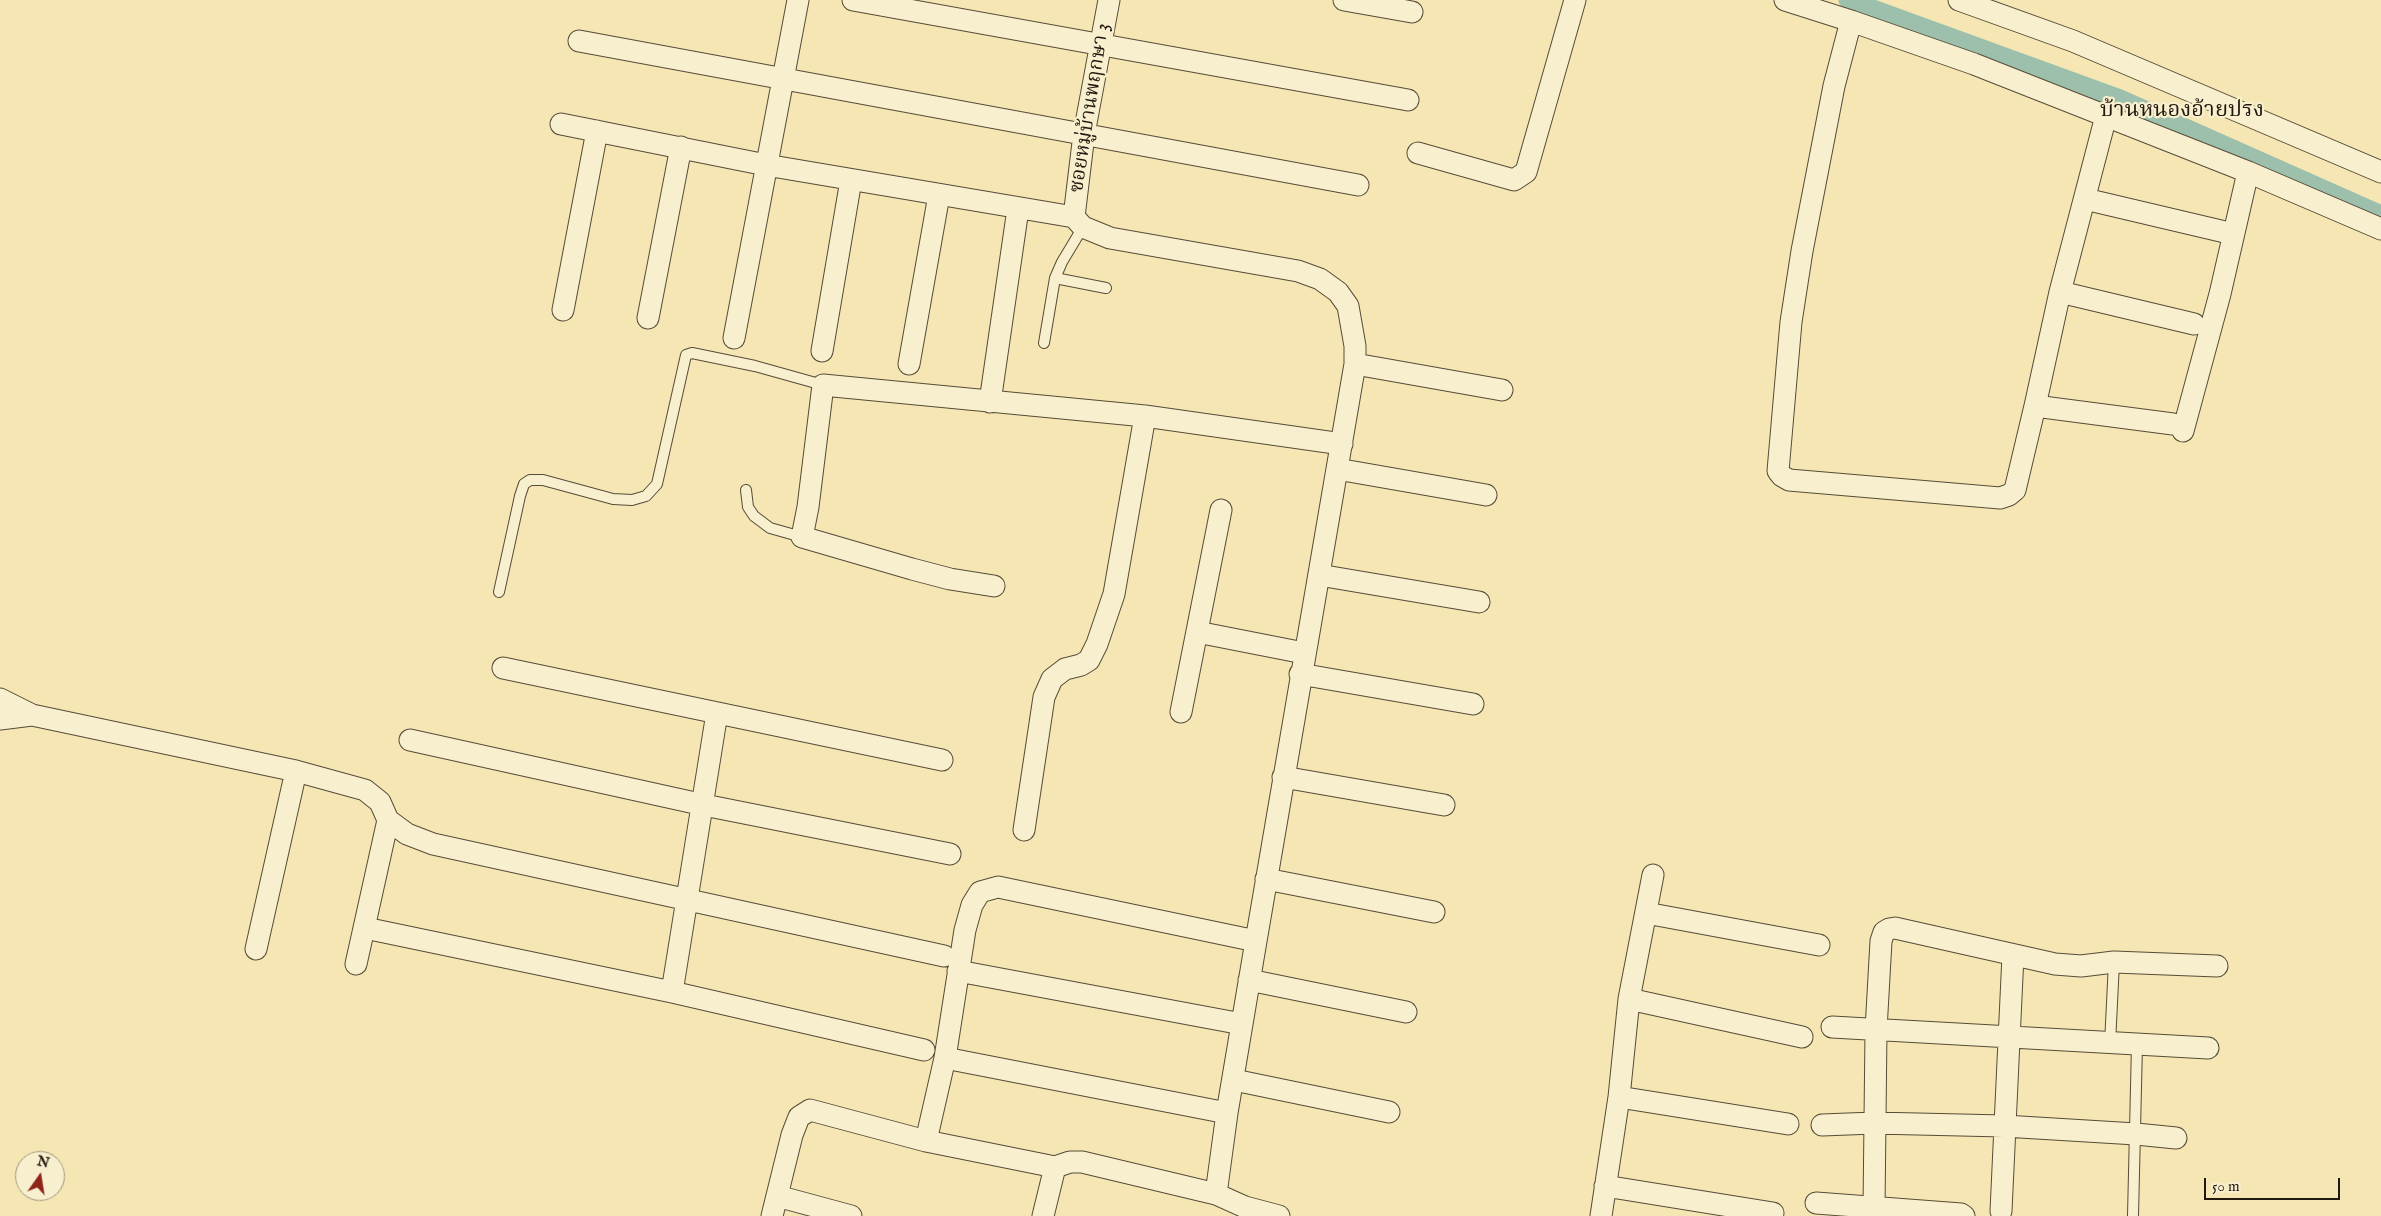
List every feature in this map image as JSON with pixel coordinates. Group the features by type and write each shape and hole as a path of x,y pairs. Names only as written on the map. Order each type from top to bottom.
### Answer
{"street":[{"path":"734,338 798,0"},
{"path":"853,0 1408,100"},
{"name":"ซอยหมู่บ้านพฤกษา 3","path":"1078,222 1084,134 1109,0"},
{"path":"1344,0 1381,3 1412,12"},
{"path":"1418,153 1514,180 1526,172 1575,0"},
{"path":"1785,0 1974,64 2248,172 2381,229"},
{"path":"1959,0 2073,41 2381,172"},
{"path":"1851,21 1834,86 1802,250 1791,322 1778,471 1789,480 2000,498 2009,495 2015,490 2060,292 2106,116"},
{"path":"579,40 1358,185"},
{"path":"561,124 681,146 766,165 1018,209 1078,222 1110,238 1298,271 1320,279 1338,292 1348,306 1355,346 1355,364 1249,980 1216,1194"},
{"path":"562,310 597,130"},
{"path":"648,318 681,146"},
{"path":"2034,406 2178,428 2218,302 2248,172"},
{"path":"822,350 851,180"},
{"path":"909,364 939,195"},
{"path":"2085,200 2225,232"},
{"path":"990,402 1018,209"},
{"path":"2060,292 2194,324"},
{"path":"1355,364 1502,390"},
{"path":"994,586 921,572 802,537 808,507 823,385 1145,416 1342,444"},
{"path":"1024,830 1044,696 1052,679 1065,669 1080,665 1089,660 1097,644 1114,594 1145,416"},
{"path":"1337,469 1486,495"},
{"path":"1181,712 1220,510"},
{"path":"1319,575 1479,602"},
{"path":"1197,632 1302,664 1473,704"},
{"path":"503,668 942,760"},
{"path":"0,699 32,715 296,771 365,790 380,802 388,820 407,834 433,844 688,900 951,963 1242,1024"},
{"path":"672,992 704,805 717,712"},
{"path":"0,718 32,715"},
{"path":"410,740 704,805 950,854"},
{"path":"256,949 296,771"},
{"path":"1283,777 1444,805"},
{"path":"356,964 388,820"},
{"path":"1601,1216 1619,1097 1629,999 1653,875"},
{"path":"1266,879 1434,912"},
{"path":"926,1141 945,1058 951,963 972,905 980,892 998,887 1256,941"},
{"path":"1646,913 1820,946"},
{"path":"365,928 672,992 924,1050"},
{"path":"1874,1209 1876,1030 1881,941 1884,932 1889,928 2055,964 2081,966 2114,962 2217,966"},
{"path":"2001,1214 2013,955"},
{"path":"1249,980 1406,1012"},
{"path":"1629,999 1802,1037"},
{"path":"1832,1028 2208,1048"},
{"path":"945,1058 1227,1113"},
{"path":"1234,1080 1389,1112"},
{"path":"1619,1097 1788,1124"},
{"path":"852,1216 775,1206 795,1126 799,1117 810,1110 926,1141 1055,1167 1070,1162 1082,1162 1216,1194 1245,1207 1279,1216"},
{"path":"1822,1125 1874,1123 2004,1126 2176,1138"},
{"path":"1043,1216 1055,1167"},
{"path":"1605,1186 1774,1213"},
{"path":"1816,1203 1874,1209 1961,1214 1964,1216"}],"lane":[{"path":"1044,343 1056,278 1078,222"},
{"path":"1056,278 1106,288"},
{"path":"499,592 524,484 530,480 543,480 613,499 632,500 646,496 657,484 686,354 692,353 755,366 823,385"},
{"path":"746,490 748,507 754,516 770,528 802,537"},
{"path":"2110,1044 2114,962"},
{"path":"2133,1216 2137,1044"}],"waterway":[{"path":"1848,0 2120,99 2381,215"}],"district":[{"name":"บ้านหนองอ้ายปรง","path":"2182,111"}]}
